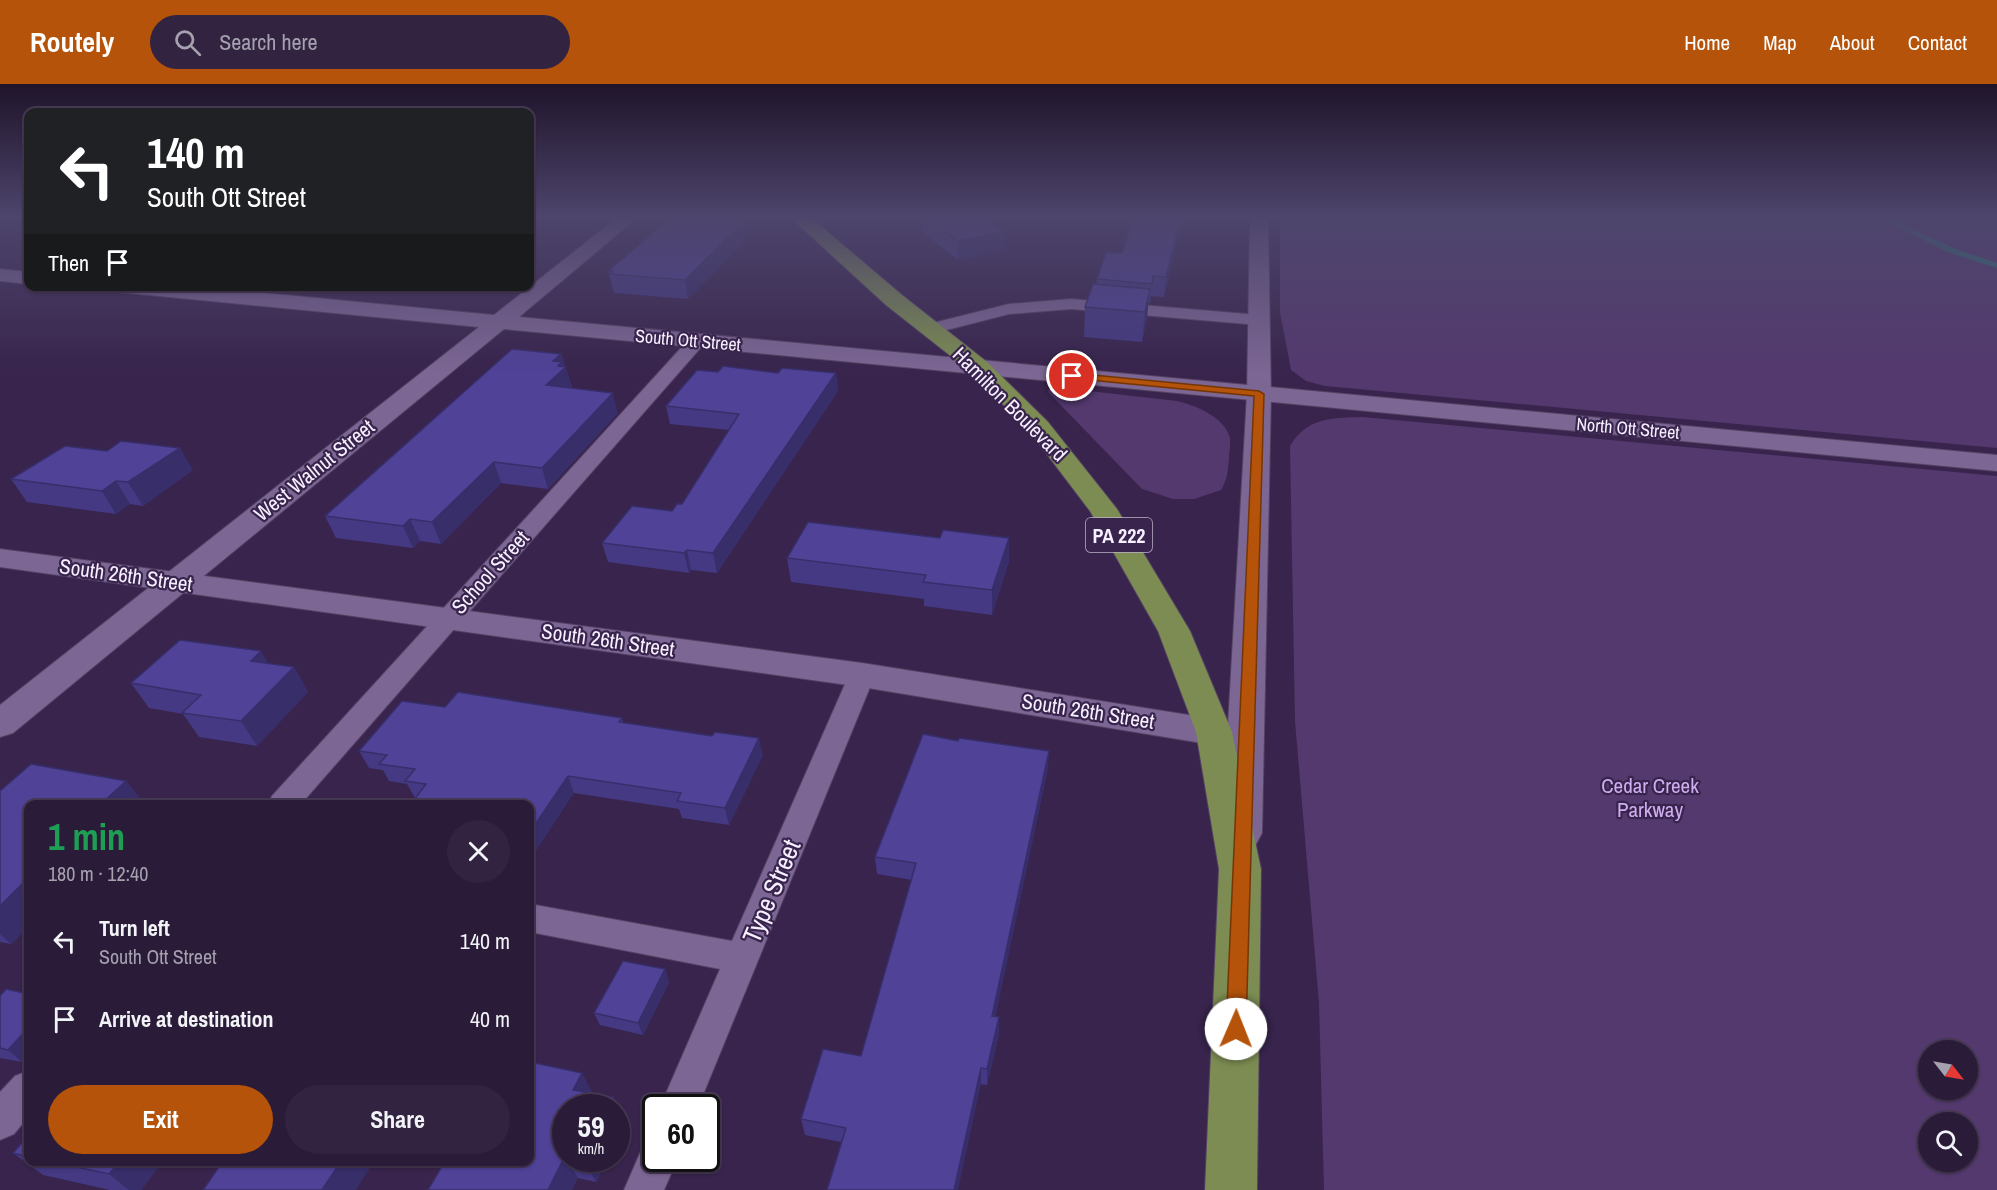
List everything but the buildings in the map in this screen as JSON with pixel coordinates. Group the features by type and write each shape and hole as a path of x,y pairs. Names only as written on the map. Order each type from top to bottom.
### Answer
{"main road":[{"name":"Hamilton Boulevard","path":"860,269 979,367 1039,427 1103,509 1174,632 1214,732"},
{"name":"PA 222","path":"1214,732 1240,869 1232,1190"}],"street":[{"name":"West Walnut Street","path":"0,724 564,269"},
{"path":"1240,869 1259,394 1259,269"},
{"path":"0,275 24,278"},
{"name":"South Ott Street","path":"169,291 1259,394"},
{"name":"North Ott Street","path":"1259,394 1997,463"},
{"name":"South 26th Street","path":"0,558 862,675 1214,732"}],"lane":[{"path":"931,329 1009,309 1071,304 1259,320"},
{"name":"School Street","path":"287,800 697,341"},
{"name":"Type Street","path":"685,1094 862,675"},
{"path":"534,919 742,958"},
{"path":"0,1121 24,1094"},
{"path":"644,1190 652,1172"}],"green space":[{"path":"1280,269 1997,269 1997,448 1325,386 1306,381 1291,370 1280,312"},
{"path":"1054,387 1177,401 1208,413 1222,424 1230,438 1227,474 1221,490 1194,499 1173,499 1142,489 1049,393 1048,390"},
{"name":"Cedar Creek Parkway","path":"1363,417 1997,476 1997,1190 1324,1190 1319,1003 1295,721 1290,446 1304,429 1312,424 1331,419"}],"route":[{"path":"1072,376 1259,394 1236,1029"}]}
